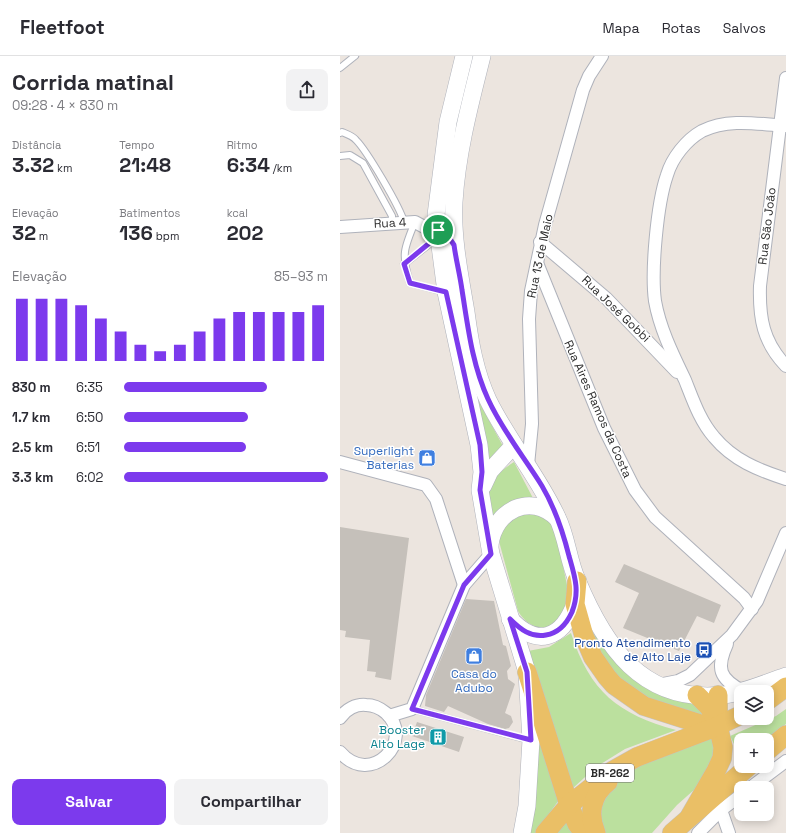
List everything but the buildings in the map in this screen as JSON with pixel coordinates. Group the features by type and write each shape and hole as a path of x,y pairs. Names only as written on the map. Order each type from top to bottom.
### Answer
{"main road":[{"path":"464,56 448,122 436,215 446,292 480,445 482,472 480,490 491,554 569,806 577,824 584,833"},
{"path":"460,277 454,201 465,125 482,56"},
{"path":"438,233 452,241 460,277 472,353 488,399 514,445 543,487 559,520 577,581 597,624 616,653 633,670 658,685 680,692 697,695 718,695 734,692"},
{"path":"480,490 490,471 514,445"},
{"path":"491,554 492,535 496,526 508,513 517,507 530,505 538,506 551,512 559,520"},
{"path":"577,581 575,604 584,636 600,669 614,686 644,706 715,727"},
{"path":"510,619 516,626 530,634 539,636 548,635 564,626 575,604"},
{"path":"522,833 527,806 531,740 527,672"},
{"path":"760,685 786,676"},
{"path":"774,696 786,687"},
{"path":"690,816 716,771 722,758 723,747 709,707 697,695"},
{"path":"715,727 718,695"},
{"name":"BR-262","path":"545,833 569,806 612,771 637,757 734,718"},
{"path":"774,745 786,735"},
{"path":"596,833 592,819 592,806 597,794 606,784 657,749"},
{"path":"672,833 741,773"}],"street":[{"name":"Rua 13 de Maio","path":"528,465 532,424 530,306 540,242 583,90 589,76 602,56"},
{"name":"Rua São João","path":"786,78 783,126 760,286 759,313 761,324 773,349 786,366"},
{"path":"783,126 740,123 712,127 702,132 681,149 667,174 661,204 654,286 657,308 663,332 705,424 723,447 744,463 786,479"},
{"name":"Rua 4","path":"340,227 404,222 438,233"},
{"name":"Rua José Gobbi","path":"540,242 606,298 647,339 686,382"},
{"name":"Rua Aires Ramos da Costa","path":"537,262 604,428 635,490 655,517 744,598 752,609"},
{"path":"340,462 426,485 436,499 464,585"},
{"path":"658,685 678,681 690,675 732,634 757,601 786,533"},
{"path":"389,716 412,709 464,585 491,554"},
{"path":"732,634 720,658 724,678 734,687"},
{"path":"718,695 722,672"},
{"path":"340,718 349,709 357,706 367,705 376,707 389,716 394,727 395,737 393,746 388,754 381,760 372,764 363,765 353,763 340,752"},
{"path":"759,781 786,761"},
{"path":"698,833 721,810 734,800"},
{"path":"721,810 729,833"}],"lane":[{"path":"340,68 355,56"},
{"path":"340,133 342,132 355,139 366,153 396,203 404,222 406,243 404,264 410,283 446,292"},
{"path":"340,156 350,155 363,163 392,216 404,222"},
{"path":"404,264 438,233"},
{"path":"412,709 531,740"}],"green space":[{"path":"471,387 504,448 489,464"},
{"path":"514,462 535,502 490,526 487,496 488,489 496,476"},
{"path":"539,513 555,527 569,595 569,608 553,625 545,628 532,625 524,619 518,611 499,537 501,530 516,514"},
{"path":"592,630 602,645 694,702 702,711 701,716 635,696 596,656"},
{"path":"571,633 587,671 609,698 622,708 638,716 656,724 676,730 625,749 596,767 572,789 528,651 549,647"},
{"path":"786,709 786,724 774,733 737,733 755,725 774,725 774,717"},
{"path":"536,722 559,800 535,833 529,833"},
{"path":"734,734 734,744 730,736"},
{"path":"713,736 718,748 704,781 677,805 652,833 602,833 595,817 615,782 640,765"},
{"path":"567,812 575,833 551,833"}],"place":[{"name":"Superlight Baterias","path":"427,458"},
{"name":"Pronto Atendimento de Alto Laje","path":"704,650"},
{"name":"Casa do Adubo","path":"474,656"},
{"name":"Booster Alto Lage","path":"438,737"}],"route":[{"path":"438,230 448,236 454,245 472,353 488,399 507,434 543,487 559,520 577,581 575,604 571,614 564,626 557,631 548,635 539,636 530,634 516,626 510,619 527,672 531,740 412,709 464,585 491,554 480,490 482,472 480,445 446,292 410,283 404,264 438,236 438,230"}]}
